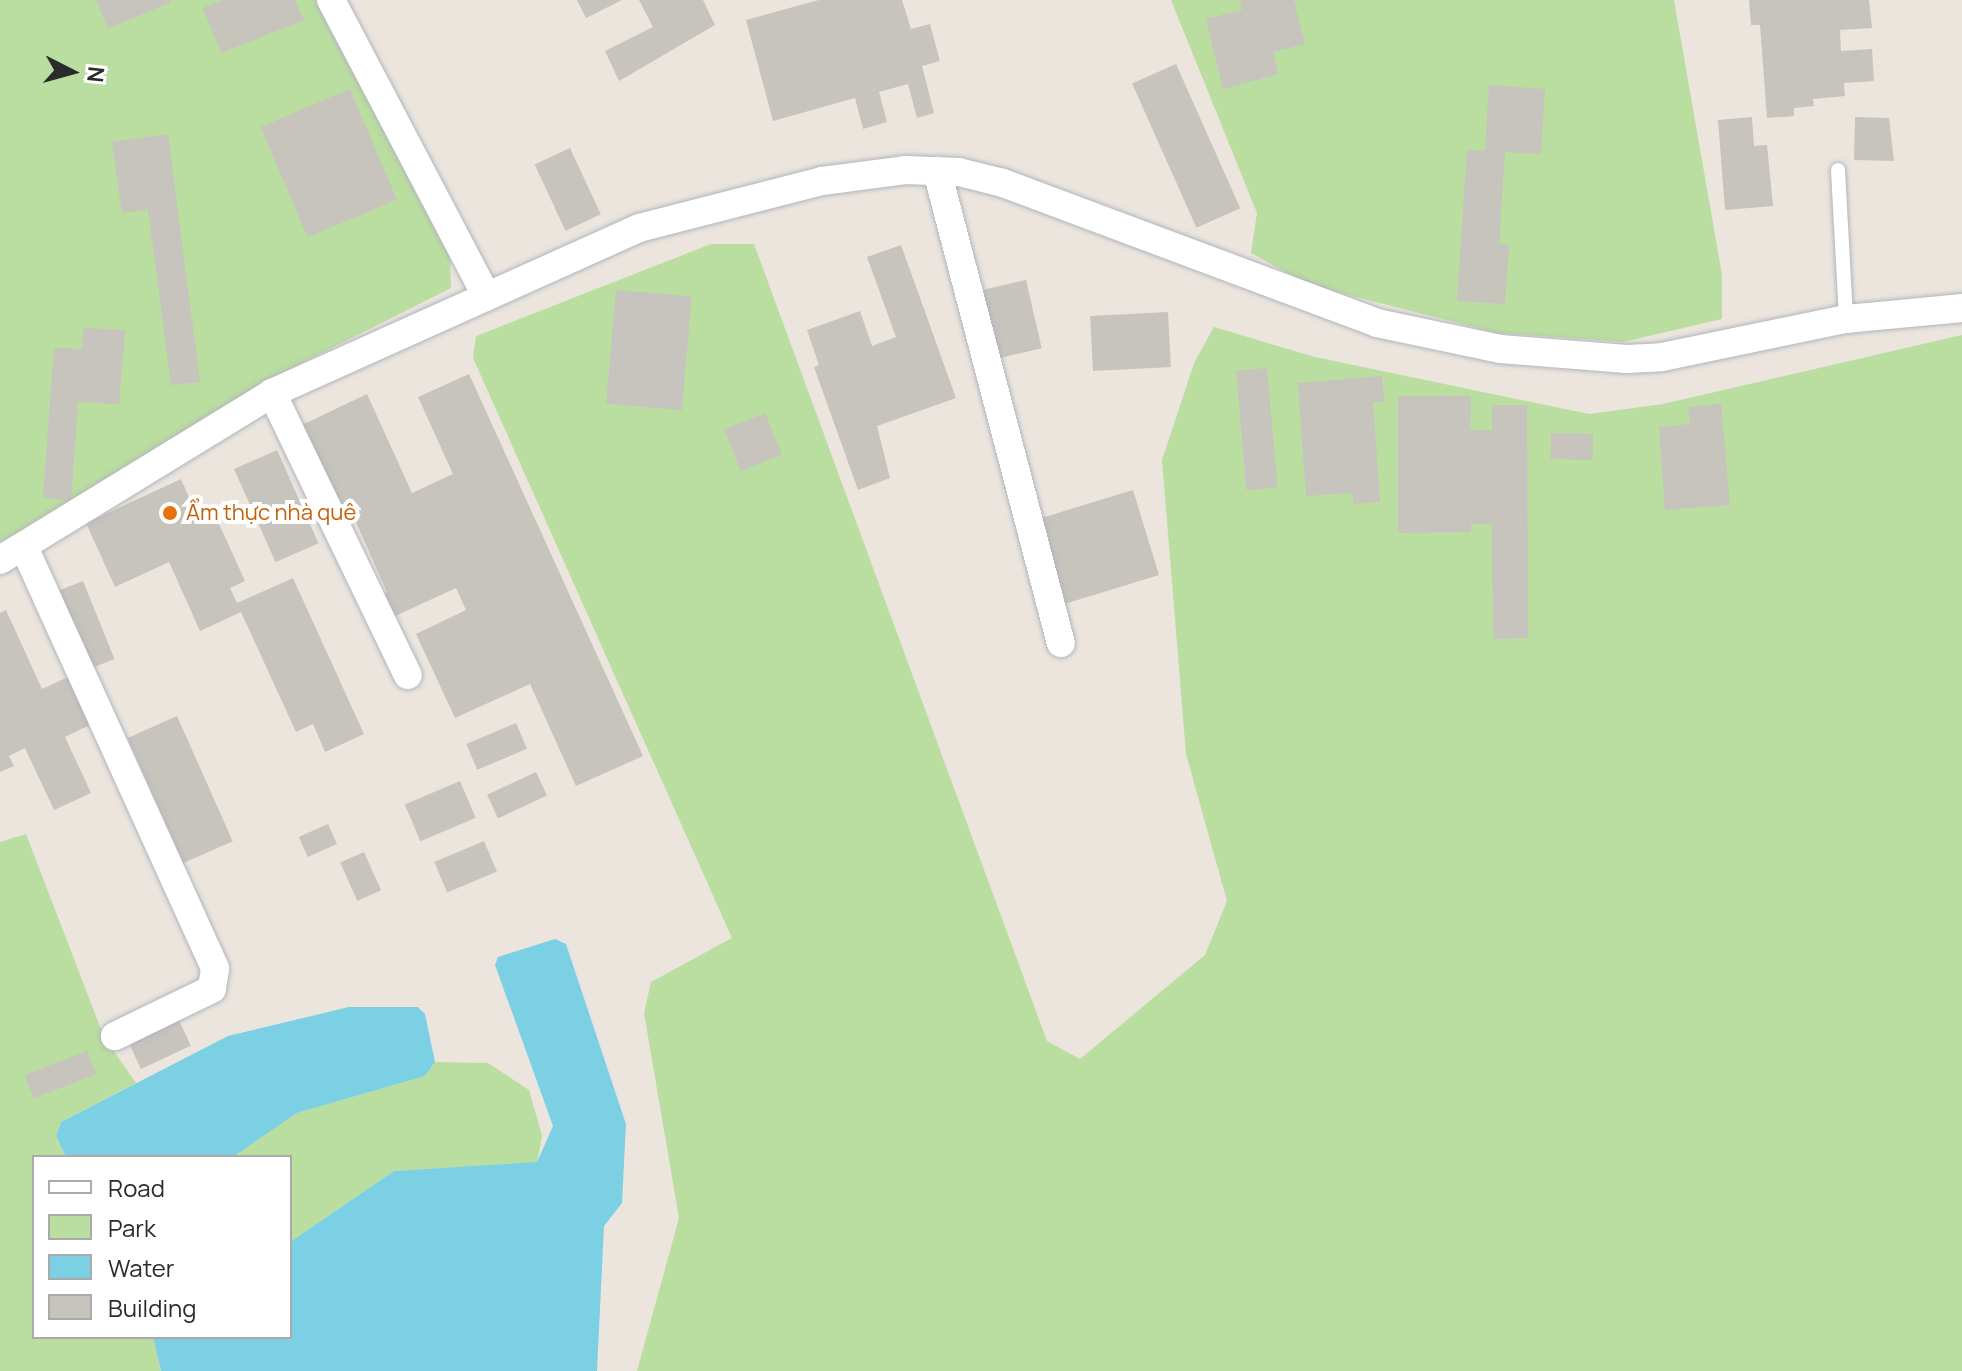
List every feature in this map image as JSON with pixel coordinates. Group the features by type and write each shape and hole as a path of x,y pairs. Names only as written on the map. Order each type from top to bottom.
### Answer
{"street":[{"path":"331,0 487,297"},
{"path":"937,171 1061,643"},
{"path":"115,1036 212,989 215,969 12,554 272,393 639,228 687,212 822,181 937,171 1003,183 1280,290 1439,339 1627,359 1662,357 1846,319 1962,308"},
{"path":"272,393 408,675"}],"lane":[{"path":"1838,170 1846,319"}],"green space":[{"path":"0,0 317,0 450,258 451,288 272,378 78,503 0,542"},
{"path":"1171,0 1674,0 1722,275 1722,319 1623,342 1498,333 1309,285 1251,253 1257,213"},
{"path":"711,244 754,244 1047,1041 1080,1059 1205,955 1227,901 1186,754 1162,460 1194,363 1214,327 1315,357 1589,414 1663,404 1962,335 1962,1371 637,1371 679,1218 644,1013 651,982 732,938 473,358 476,336"},
{"path":"26,834 104,1037 136,1083 61,1122 56,1136 65,1155 32,1155 32,1339 153,1339 161,1371 0,1371 0,842"},
{"path":"435,1062 488,1063 529,1090 542,1136 537,1163 394,1171 292,1241 292,1155 236,1155 297,1113 425,1076"}],"water":[{"path":"555,939 566,944 626,1124 622,1203 604,1226 597,1371 161,1371 153,1339 292,1339 292,1241 394,1171 537,1162 553,1126 495,965 498,957"},
{"path":"349,1007 418,1007 425,1014 435,1062 425,1076 297,1113 236,1155 65,1155 56,1136 61,1122 228,1036"}],"building":[{"path":"96,0 170,0 171,2 108,29"},
{"path":"224,0 295,0 304,20 221,53 203,8"},
{"path":"577,0 622,0 586,18"},
{"path":"639,0 703,0 715,25 619,81 605,51 653,27"},
{"path":"819,0 902,0 911,29 930,24 940,61 922,66 934,113 917,118 908,84 879,92 887,122 863,129 855,98 773,121 746,20"},
{"path":"1240,0 1294,0 1305,44 1273,52 1278,74 1223,89 1206,19 1242,10"},
{"path":"1749,0 1869,0 1872,28 1840,30 1841,51 1872,49 1874,81 1844,83 1845,96 1813,99 1814,106 1794,108 1794,116 1767,118 1760,25 1751,25"},
{"path":"1176,64 1240,208 1196,228 1132,84"},
{"path":"1489,85 1545,89 1541,154 1505,152 1499,244 1509,245 1505,304 1457,301 1467,150 1485,151"},
{"path":"350,89 397,199 308,237 261,127"},
{"path":"1752,117 1754,146 1767,145 1773,206 1725,210 1718,120"},
{"path":"1855,117 1889,118 1894,161 1854,160"},
{"path":"168,134 200,382 171,385 148,209 122,213 112,142"},
{"path":"570,148 601,214 566,231 535,164"},
{"path":"901,245 956,398 877,426 890,478 858,490 814,367 819,365 807,330 860,311 872,346 896,337 867,257"},
{"path":"1026,280 1042,348 991,360 975,292"},
{"path":"616,290 692,297 682,410 606,404"},
{"path":"1168,312 1171,367 1093,371 1090,316"},
{"path":"83,328 125,330 119,404 78,402 71,500 43,498 54,348 82,349"},
{"path":"1267,368 1277,488 1247,490 1236,371"},
{"path":"469,374 643,756 576,786 530,684 455,718 416,634 466,610 456,588 391,618 381,595 387,592 355,520 347,523 302,425 367,394 412,493 453,474 418,397"},
{"path":"1382,376 1384,402 1373,402 1380,502 1353,504 1353,493 1306,496 1298,383"},
{"path":"1398,396 1471,396 1470,430 1492,430 1492,405 1527,405 1528,638 1493,639 1492,524 1471,524 1471,532 1398,533"},
{"path":"1721,404 1730,505 1665,510 1659,427 1690,424 1688,407"},
{"path":"765,413 782,455 741,471 724,429"},
{"path":"1551,433 1593,434 1593,460 1551,459"},
{"path":"277,450 318,543 276,562 234,469"},
{"path":"181,479 195,511 210,504 245,581 230,588 237,603 293,578 364,734 325,752 313,724 296,732 241,612 200,631 169,562 115,587 86,523"},
{"path":"1133,490 1159,575 1060,606 1034,520"},
{"path":"83,581 114,659 91,668 60,590"},
{"path":"6,610 42,689 70,676 92,724 65,737 91,793 54,810 25,748 9,756 14,766 0,772 0,613"},
{"path":"177,716 233,841 183,863 128,738"},
{"path":"516,723 527,749 477,770 466,744"},
{"path":"536,772 547,796 498,818 487,795"},
{"path":"460,781 476,818 420,841 405,804"},
{"path":"328,824 337,844 308,857 299,837"},
{"path":"484,841 497,871 447,892 434,862"},
{"path":"364,852 381,890 357,901 340,863"},
{"path":"176,1014 191,1046 141,1069 126,1037"},
{"path":"87,1051 96,1074 33,1098 24,1075"}],"place":[{"name":"Ẩm thực nhà quê","path":"170,513"}]}
